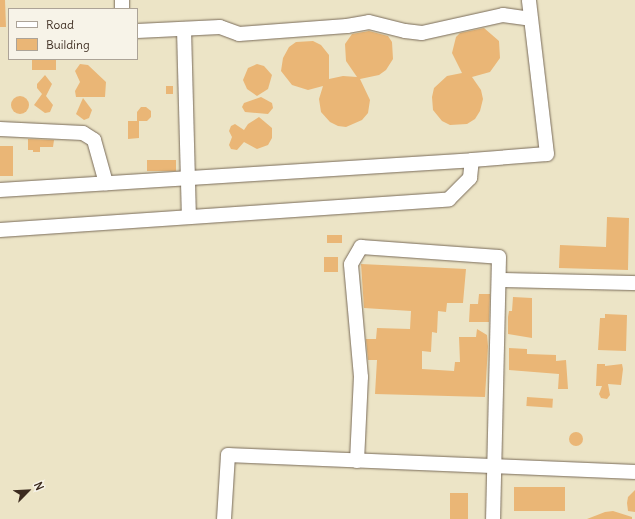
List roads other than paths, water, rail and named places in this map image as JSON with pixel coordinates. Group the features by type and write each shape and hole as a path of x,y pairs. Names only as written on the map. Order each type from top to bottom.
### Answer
{"lane":[{"path":"0,190 547,154 529,0"},
{"path":"138,31 220,27 239,34 347,26 369,22 405,32 422,32 503,15 531,19"},
{"path":"184,29 189,217"},
{"path":"0,129 83,132 94,140 106,183"},
{"path":"0,230 449,199 470,178 472,160"},
{"path":"357,461 361,377 351,264 361,247 499,257 493,519"},
{"path":"499,280 635,283"},
{"path":"224,519 228,455 635,472"}]}
